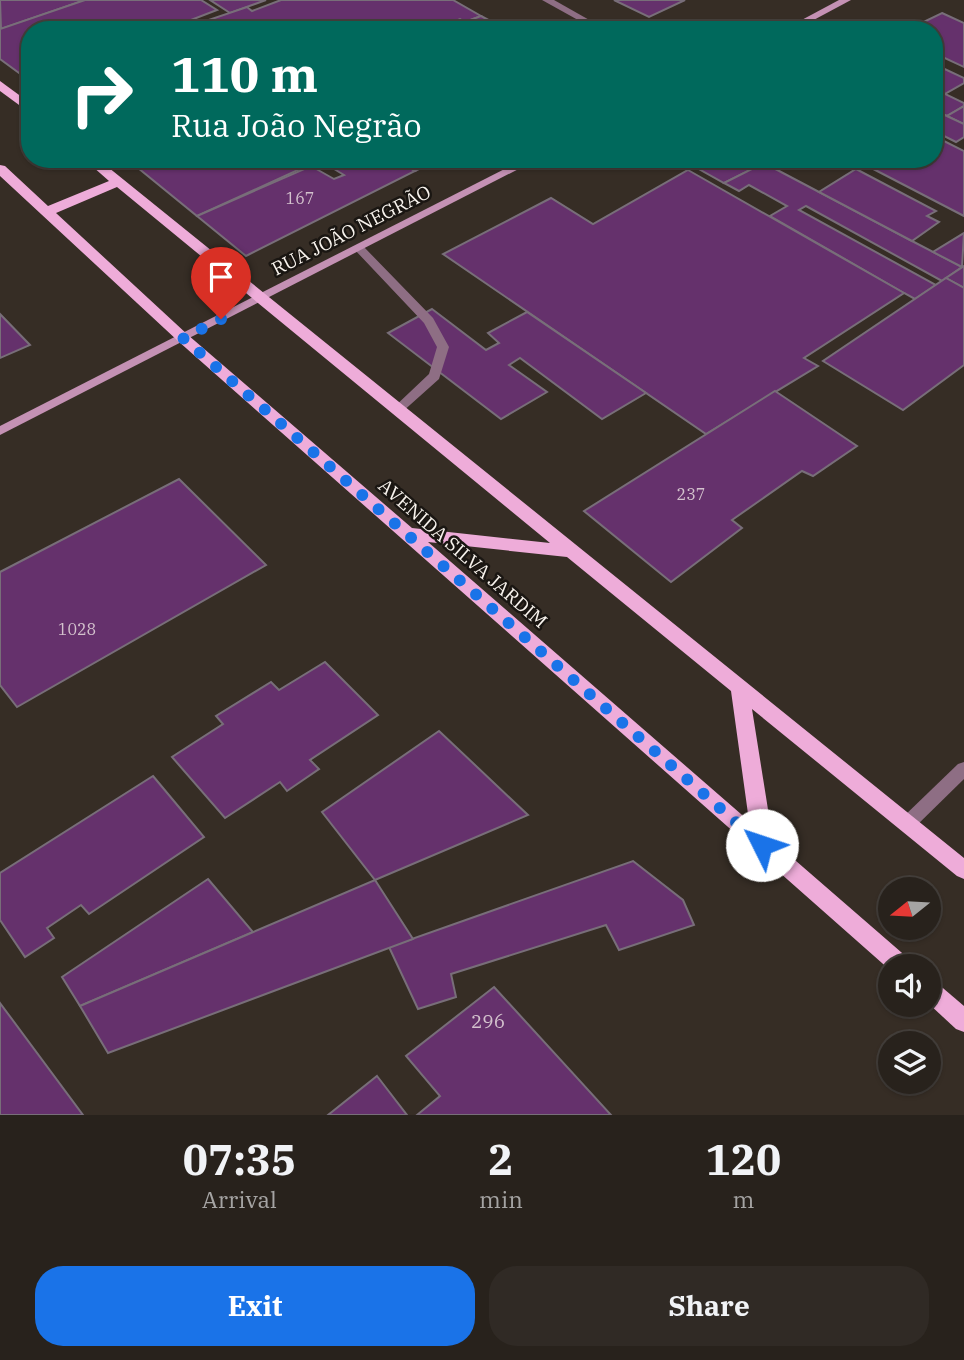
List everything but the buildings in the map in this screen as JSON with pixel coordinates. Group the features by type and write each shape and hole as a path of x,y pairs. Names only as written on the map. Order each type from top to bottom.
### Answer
{"main road":[{"path":"805,21 846,0"},
{"path":"0,85 21,102"},
{"path":"101,168 964,870"},
{"name":"RUA JOÃO NEGRÃO","path":"0,431 515,168"},
{"name":"AVENIDA SILVA JARDIM","path":"0,169 183,338 887,954"},
{"path":"46,212 118,182"},
{"path":"407,534 570,551"},
{"path":"740,690 762,845"},
{"path":"941,1001 964,1021"}],"street":[{"path":"547,0 586,21"},
{"path":"359,248 429,321 443,347 435,376 397,410"},
{"path":"907,824 964,769"}],"route":[{"path":"221,319 183,338 762,845"}]}
